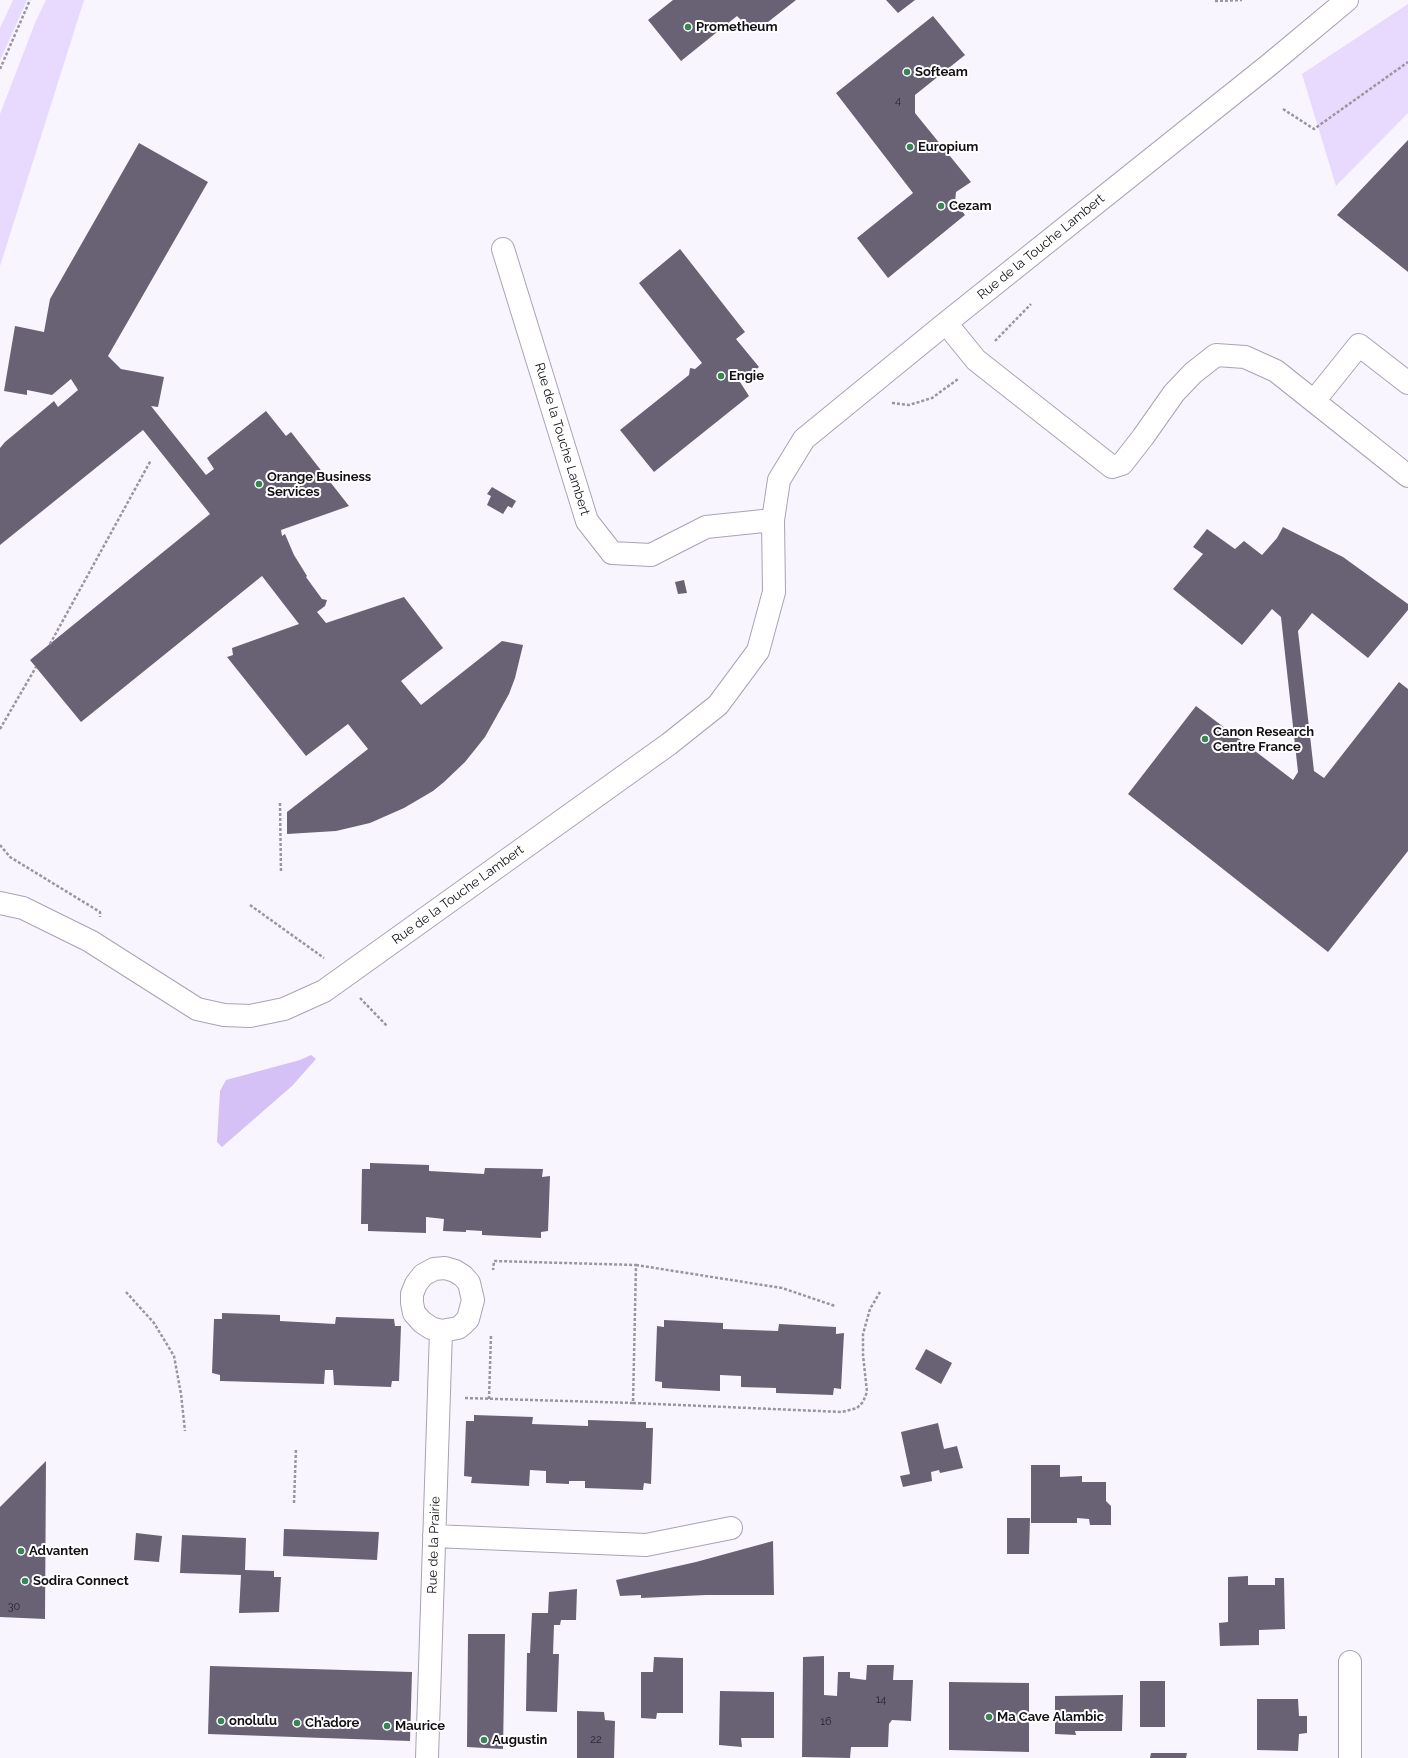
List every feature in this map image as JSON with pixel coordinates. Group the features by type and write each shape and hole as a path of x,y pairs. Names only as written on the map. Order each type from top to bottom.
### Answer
{"street":[{"name":"Rue de la Touche Lambert","path":"0,903 23,908 90,941 198,1009 224,1015 250,1016 284,1009 324,991 669,744 718,705 758,651 774,592 773,520 779,480 804,439 871,383 1269,65 1347,0"},
{"name":"Rue de la Touche Lambert","path":"503,249 587,521 612,553 651,555 706,527 773,520"},
{"path":"946,323 976,360 1112,467 1122,464 1144,437 1174,393 1193,373 1216,355 1245,357 1276,372 1408,476"},
{"path":"1314,401 1359,345 1408,383"},
{"name":"Rue de la Prairie","path":"427,1758 441,1331"},
{"path":"434,1536 646,1545 731,1528"},
{"path":"1350,1662 1350,1758"}],"path":[{"path":"0,69 30,0"},
{"path":"1215,1 1242,0"},
{"path":"1282,109 1314,129 1408,62"},
{"path":"871,383 883,398 892,403 909,405 932,398 957,380 1031,304"},
{"path":"50,644 151,460"},
{"path":"0,729 36,667"},
{"path":"280,803 281,873"},
{"path":"0,846 10,857 100,912 101,920 90,941"},
{"path":"250,905 322,956 340,979 388,1026"},
{"path":"493,1276 494,1261 636,1265 782,1288 834,1306"},
{"path":"633,1403 636,1265"},
{"path":"126,1292 154,1323 174,1356 182,1394 185,1431"},
{"path":"439,1396 842,1412 857,1408 863,1402 867,1392 863,1354 863,1334 870,1309 880,1292"},
{"path":"489,1399 491,1330"},
{"path":"294,1503 296,1448"}],"shaded area":[{"path":"13,0 27,0 0,61 0,28"},
{"path":"46,0 84,0 0,266 0,114 35,23"},
{"path":"1408,4 1408,113 1336,186 1302,74"},
{"path":"311,1055 316,1059 292,1086 222,1147 217,1142 220,1091 226,1080 300,1060"}],"building":[{"name":"Prometheum","path":"673,0 796,0 754,33 737,16 681,61 648,20"},
{"path":"886,0 915,0 898,13"},
{"name":"Europium","path":"933,16 965,55 915,95 915,113 971,182 956,192 955,202 965,215 888,278 857,238 913,193 836,93"},
{"path":"1408,140 1408,272 1337,215"},
{"name":"Orange Business Services","path":"139,143 208,182 108,356 121,369 164,377 158,407 151,406 206,475 214,469 207,458 266,411 286,436 291,432 349,506 281,530 282,536 285,534 294,555 307,576 306,577 322,599 327,600 325,606 317,612 326,623 404,597 443,648 401,681 421,705 502,641 523,645 515,678 509,694 485,737 465,762 433,791 404,808 370,823 336,831 287,834 287,812 368,749 348,724 306,756 227,657 233,655 232,648 299,624 262,576 81,722 30,660 210,514 143,430 0,545 0,448 5,442 54,401 58,407 78,390 71,379 52,395 27,390 27,395 4,391 15,326 44,332 50,299"},
{"path":"680,249 745,332 736,339 759,367 740,382 749,396 654,472 620,430 689,375 690,368 695,369 702,363 639,283"},
{"path":"492,487 516,501 512,508 508,506 503,514 487,505 491,496 487,494"},
{"name":"Canon Research Centre France","path":"1283,527 1343,557 1408,604 1408,610 1368,658 1312,613 1298,631 1314,771 1324,778 1399,682 1408,689 1408,851 1328,952 1128,794 1196,706 1293,780 1298,772 1281,617 1272,609 1242,645 1173,589 1203,554 1193,547 1207,529 1235,549 1244,541 1262,555 1277,538"},
{"path":"684,580 687,593 678,594 675,582"},
{"path":"370,1163 429,1165 429,1171 484,1174 485,1168 543,1169 542,1177 550,1176 548,1231 541,1232 541,1238 482,1235 482,1231 443,1231 444,1219 426,1217 426,1233 368,1231 368,1224 361,1224 362,1169 370,1169"},
{"path":"222,1313 280,1315 280,1321 335,1324 336,1317 394,1319 395,1326 401,1326 399,1381 392,1381 391,1387 334,1385 333,1370 325,1370 324,1384 220,1381 220,1375 212,1373 214,1319 222,1319"},
{"path":"664,1320 723,1323 723,1329 778,1331 779,1324 836,1327 836,1334 844,1333 841,1389 834,1388 833,1395 776,1393 776,1388 741,1387 741,1376 720,1375 720,1391 662,1388 662,1382 655,1381 657,1326 664,1327"},
{"path":"926,1349 952,1363 941,1384 915,1369"},
{"path":"474,1415 533,1417 532,1424 588,1426 588,1420 646,1422 646,1428 653,1428 651,1484 644,1483 643,1490 585,1488 585,1481 569,1481 569,1484 546,1483 546,1471 530,1470 529,1486 471,1483 472,1477 464,1476 466,1421 474,1421"},
{"path":"938,1423 944,1449 957,1446 963,1468 940,1473 939,1470 931,1472 932,1481 903,1487 900,1476 910,1474 901,1432"},
{"path":"46,1461 45,1619 0,1617 0,1507"},
{"path":"1031,1465 1060,1465 1060,1477 1082,1476 1082,1482 1106,1482 1106,1501 1111,1506 1111,1525 1090,1525 1089,1519 1077,1518 1077,1523 1031,1523"},
{"path":"1007,1518 1030,1518 1029,1554 1007,1554"},
{"path":"284,1529 379,1532 377,1560 283,1556"},
{"path":"136,1533 162,1536 159,1562 134,1560"},
{"path":"182,1535 246,1538 245,1570 274,1571 274,1577 281,1577 279,1612 239,1613 241,1575 180,1573"},
{"path":"773,1541 774,1595 706,1595 641,1598 641,1595 620,1596 616,1580 696,1562"},
{"path":"1248,1576 1248,1585 1275,1585 1275,1578 1284,1578 1285,1629 1259,1630 1259,1645 1220,1646 1219,1623 1228,1622 1228,1577"},
{"path":"577,1589 576,1620 561,1620 560,1625 554,1625 553,1654 559,1654 557,1712 526,1711 527,1653 530,1653 532,1613 548,1613 549,1592"},
{"path":"468,1634 505,1634 503,1749 467,1747"},
{"path":"824,1656 824,1695 837,1696 838,1672 850,1672 850,1678 866,1680 867,1665 894,1665 893,1680 913,1680 911,1721 892,1720 889,1724 888,1747 851,1747 850,1758 802,1757 803,1657"},
{"path":"654,1657 683,1658 683,1713 657,1713 656,1719 641,1718 641,1672 653,1672"},
{"path":"210,1666 412,1672 410,1741 208,1734"},
{"path":"1140,1681 1165,1681 1165,1727 1140,1727"},
{"name":"Ma Cave Alambic","path":"949,1682 1029,1683 1029,1752 949,1750"},
{"path":"720,1691 774,1692 774,1738 741,1738 742,1747 719,1745"},
{"path":"1123,1695 1122,1731 1075,1731 1076,1735 1055,1734 1055,1696"},
{"path":"1257,1699 1298,1699 1299,1716 1307,1716 1307,1733 1299,1734 1298,1751 1257,1750"},
{"path":"577,1711 604,1712 605,1720 615,1721 614,1758 577,1758"},
{"path":"1151,1753 1187,1753 1186,1758 1150,1758"}],"place":[{"name":"Prometheum","path":"688,27"},
{"name":"Softeam","path":"907,72"},
{"name":"Europium","path":"910,147"},
{"name":"Cezam","path":"941,206"},
{"name":"Engie","path":"721,376"},
{"name":"Orange Business Services","path":"259,484"},
{"name":"Canon Research Centre France","path":"1205,739"},
{"name":"Advanten","path":"21,1551"},
{"name":"Sodira Connect","path":"25,1581"},
{"name":"Ma Cave Alambic","path":"989,1717"},
{"name":"onolulu","path":"221,1721"},
{"name":"Ch’adore","path":"297,1723"},
{"name":"Maurice","path":"387,1726"},
{"name":"Augustin","path":"484,1740"}]}
